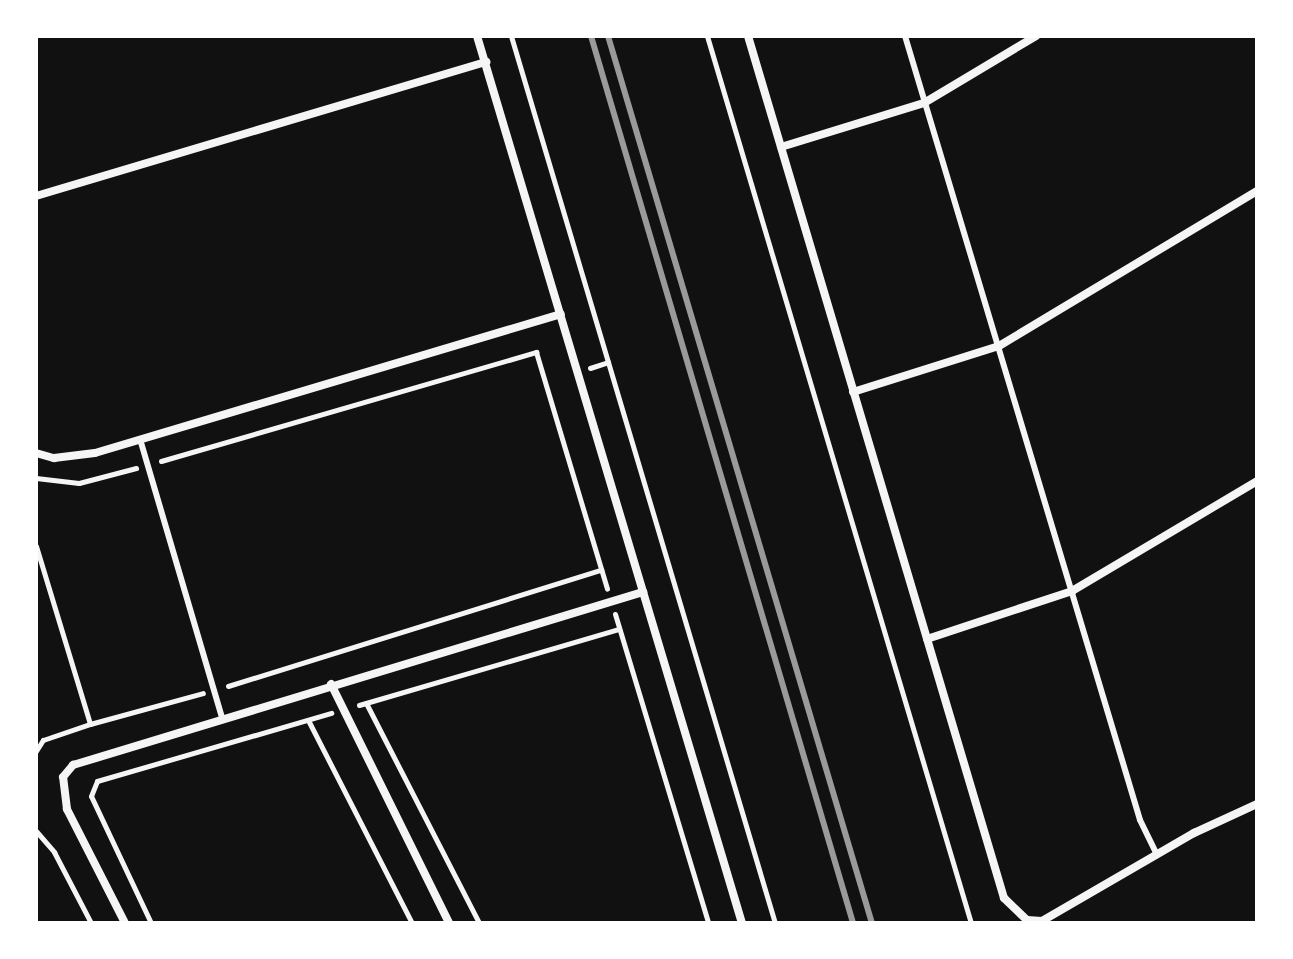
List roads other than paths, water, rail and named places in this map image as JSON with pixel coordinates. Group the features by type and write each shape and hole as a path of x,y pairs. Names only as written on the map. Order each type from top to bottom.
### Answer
{"street":[{"path":"477,36 742,923"},
{"path":"748,36 1004,898 1015,913 1027,920 1054,917 1157,855 1257,804"},
{"path":"781,147 924,103 1036,36"},
{"path":"36,196 486,62"},
{"path":"853,392 999,346 1257,191"},
{"path":"36,453 79,456 561,314"},
{"path":"927,639 1072,591 1257,481"},
{"path":"125,923 67,809 63,777 87,757 643,592"},
{"path":"331,684 449,923"}],"lane":[{"path":"905,36 1140,820 1157,855"},
{"path":"140,439 222,717"}],"railway":[{"path":"591,36 853,923"},
{"path":"608,36 872,923"}]}
